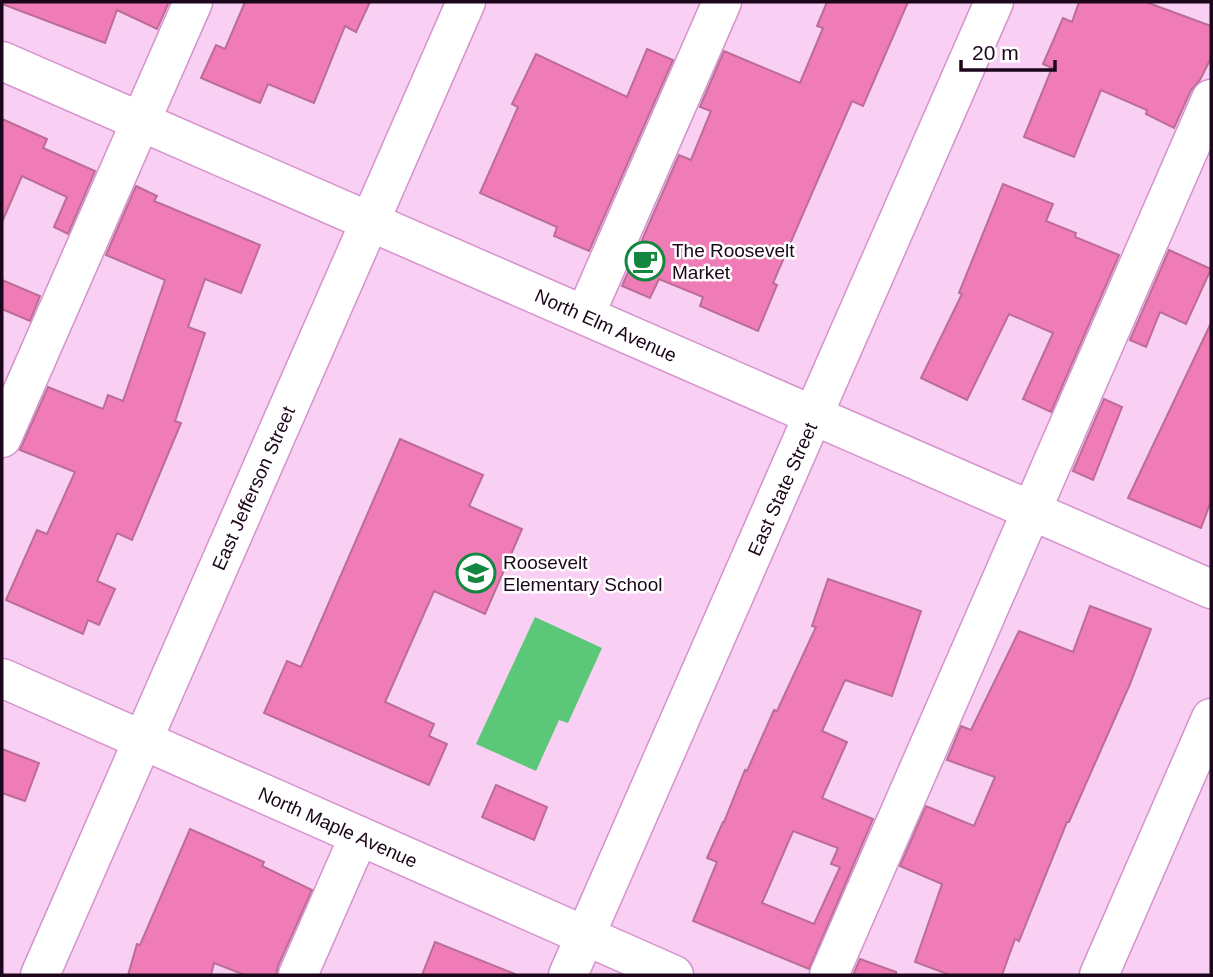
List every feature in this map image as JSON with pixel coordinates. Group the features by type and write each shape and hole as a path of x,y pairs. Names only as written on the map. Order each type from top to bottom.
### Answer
{"street":[{"path":"2,438 193,2"},
{"name":"East Jefferson Street","path":"40,975 466,2"},
{"path":"584,315 722,2"},
{"name":"East State Street","path":"568,975 994,2"},
{"name":"North Elm Avenue","path":"2,61 1211,589"},
{"path":"829,975 1211,99"},
{"name":"North Maple Avenue","path":"2,678 674,975"},
{"path":"1099,975 1211,718"},
{"path":"298,975 359,836"}],"green space":[{"path":"535,617 602,648 568,723 559,720 536,771 476,744"}],"building":[{"path":"169,2 157,29 117,10 105,43 2,4"},
{"path":"245,2 370,2 356,32 345,26 314,103 268,84 260,103 201,78 216,45 225,49"},
{"path":"827,2 908,2 863,106 852,101 773,283 777,285 758,331 700,306 703,297 659,279 650,298 622,286 679,155 691,160 711,111 700,107 724,51 800,83 823,28 817,26"},
{"path":"1079,2 1146,2 1211,26 1211,58 1200,80 1191,90 1174,128 1146,114 1147,110 1101,90 1074,157 1024,137 1052,68 1043,64 1063,18 1072,22"},
{"path":"647,49 673,60 589,251 554,236 557,227 480,193 518,107 512,104 536,54 627,97"},
{"path":"2,119 47,139 43,148 95,171 68,234 54,227 67,197 22,176 2,222"},
{"path":"1003,184 1053,204 1046,221 1076,233 1075,237 1119,255 1051,412 1023,399 1053,333 1009,314 967,400 921,378 962,294 959,293"},
{"path":"136,186 157,196 154,201 260,245 241,293 205,279 188,327 205,333 175,421 181,423 132,540 117,533 97,581 115,589 99,625 88,620 83,634 6,600 37,530 47,534 75,472 20,450 48,387 103,409 108,395 123,401 165,280 106,255"},
{"path":"1169,250 1211,269 1186,324 1160,312 1146,347 1130,340"},
{"path":"2,280 40,296 30,321 2,309"},
{"path":"1211,323 1211,501 1201,528 1128,498"},
{"path":"1104,399 1122,407 1093,480 1073,471"},
{"path":"400,439 483,475 469,506 522,529 485,614 434,591 385,702 434,724 429,736 447,744 429,785 264,713 287,661 301,667"},
{"path":"828,579 921,611 892,696 845,680 822,731 847,742 822,798 873,819 809,969 693,921 717,862 707,858 745,770 747,771 774,710 777,711 816,627 812,626","holes":["793,831 838,848 831,864 840,867 814,924 762,903"]},
{"path":"1090,606 1151,629 1130,684 1067,822 1019,941 1015,939 1002,975 950,975 915,962 942,884 900,866 926,806 974,826 995,777 947,760 961,726 971,730 1019,631 1073,652"},
{"path":"2,749 39,763 25,801 2,793"},
{"path":"496,785 547,807 534,840 482,817"},
{"path":"190,829 264,862 262,866 312,890 276,975 245,975 214,963 211,975 128,975 137,944 140,945"},
{"path":"435,942 515,974 422,975"},
{"path":"860,959 896,972 896,975 853,975"}],"place":[{"name":"The Roosevelt Market","path":"645,261"},
{"name":"Roosevelt Elementary School","path":"476,573"}]}
